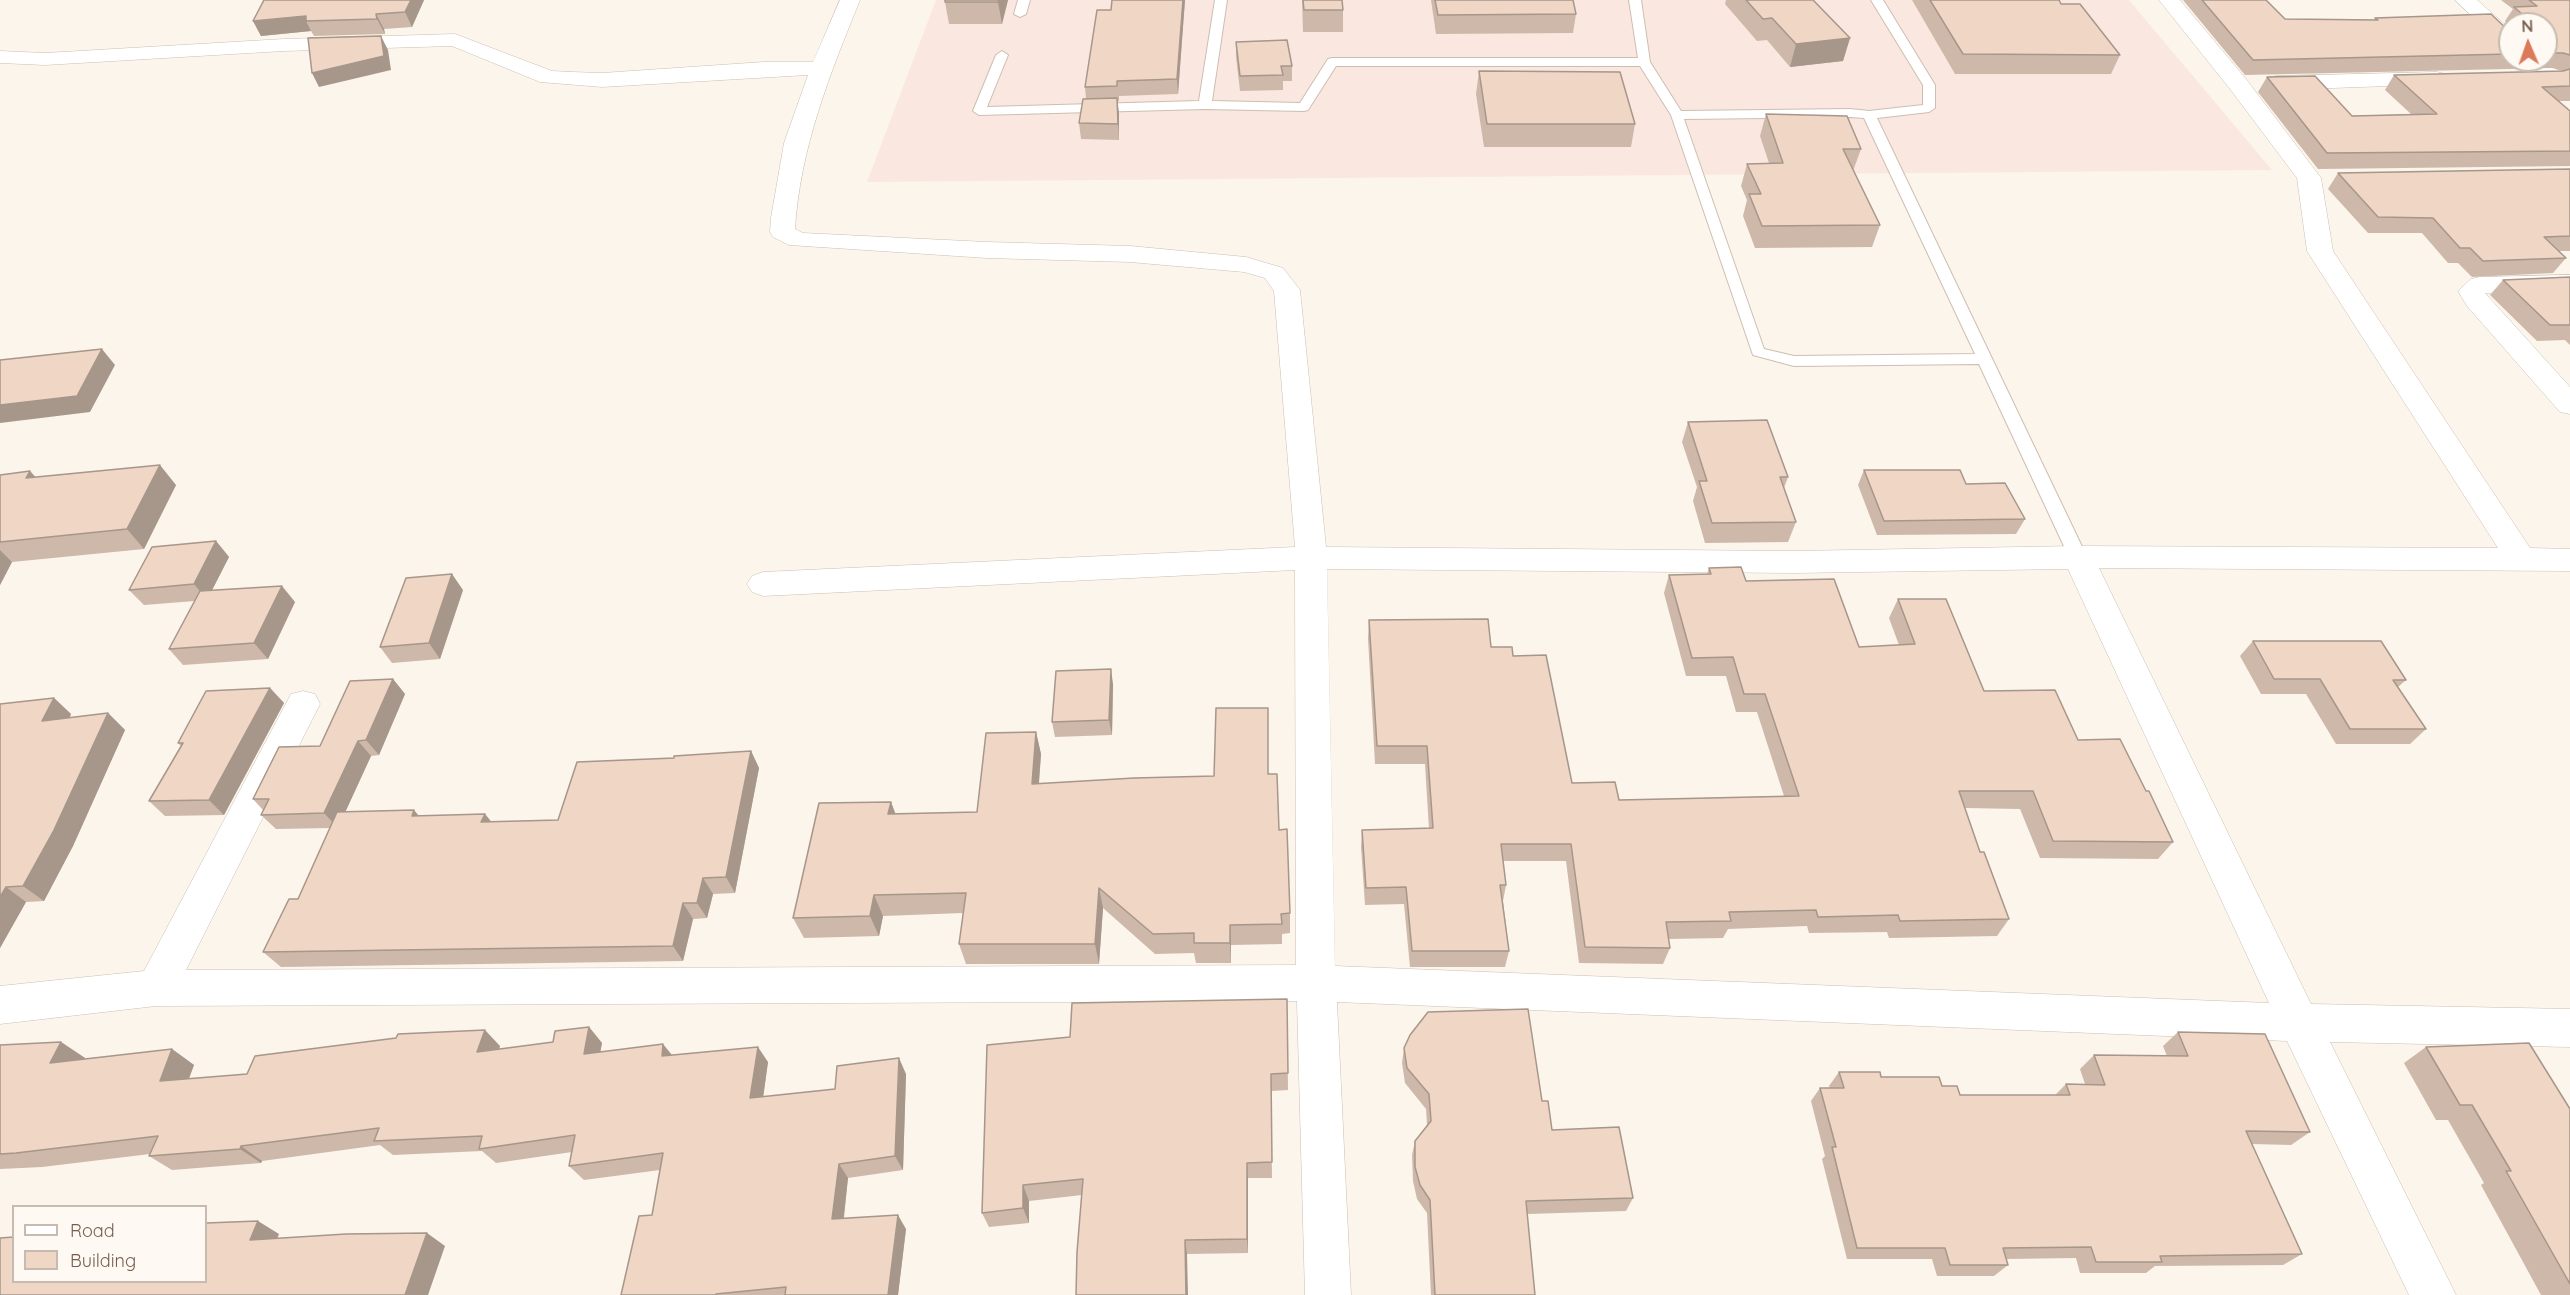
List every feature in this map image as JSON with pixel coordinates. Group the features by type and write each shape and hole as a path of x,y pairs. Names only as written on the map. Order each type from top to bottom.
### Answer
{"street":[{"path":"850,0 821,69 796,143 782,232 798,240 987,250 1130,254 1246,265 1274,273 1287,290 1311,558 1316,983 1328,1295"},
{"path":"2169,0 2238,84 2321,178 2320,251 2521,559"},
{"path":"2465,0 2498,29"},
{"path":"0,57 45,59 284,45 455,40 548,77 572,79 624,79 764,69 821,69"},
{"path":"2547,72 2570,92"},
{"path":"2517,77 2552,76"},
{"path":"2238,84 2459,79"},
{"path":"2570,283 2480,285 2471,291 2570,405"},
{"path":"2078,557 2299,1023 2433,1295"},
{"path":"763,584 1311,558 1794,562 2078,557 2570,560"},
{"path":"156,988 303,704"},
{"path":"0,1005 156,988 1316,983 2299,1023 2570,1028"}],"lane":[{"path":"1020,14 1024,0"},
{"path":"1205,105 1221,0"},
{"path":"1635,0 1644,62 1677,115 1758,352 1794,361 1984,359"},
{"path":"1677,115 1850,113 1869,115 1929,108 1929,85 1877,0"},
{"path":"1002,55 979,111 1205,105 1304,107 1332,62 1644,62"},
{"path":"1869,115 2078,557"}],"shaded area":[{"path":"936,0 2129,0 2272,170 867,182"}],"building":[{"path":"264,0 411,0 405,12 376,14 377,19 306,21 306,16 253,21"},
{"path":"945,0 999,0 998,2 945,2"},
{"path":"1112,0 1183,0 1177,79 1117,81 1117,86 1085,87 1097,10 1111,10"},
{"path":"1303,0 1342,0 1343,10 1304,10"},
{"path":"1435,0 1573,0 1576,14 1438,15"},
{"path":"1746,0 1813,0 1850,38 1796,44 1772,18 1763,19"},
{"path":"1930,0 2059,0 2061,4 2080,4 2120,55 1963,54"},
{"path":"2202,0 2266,0 2285,19 2378,20 2375,18 2491,14 2498,21 2498,54 2253,60"},
{"path":"2529,0 2570,0 2570,55 2558,53 2558,12 2520,12 2514,7 2537,6"},
{"path":"381,36 384,56 312,73 308,38"},
{"path":"1287,40 1292,66 1281,66 1283,75 1240,76 1236,42"},
{"path":"2570,69 2570,86 2542,87 2570,111 2570,151 2327,153 2267,77 2315,76 2352,116 2437,114 2394,75"},
{"path":"1479,71 1620,72 1635,124 1487,124"},
{"path":"1117,98 1118,124 1079,123 1083,99"},
{"path":"1766,114 1847,116 1861,149 1843,149 1880,225 1762,226 1749,194 1761,194 1747,164 1783,163"},
{"path":"2570,169 2570,236 2544,237 2566,258 2483,261 2470,248 2460,248 2433,218 2378,217 2338,173"},
{"path":"2570,277 2570,325 2550,325 2503,280"},
{"path":"102,349 77,396 0,405 0,360"},
{"path":"1767,420 1788,477 1780,477 1796,522 1712,523 1699,481 1707,481 1688,422"},
{"path":"160,465 127,529 0,542 0,475 30,471 26,478"},
{"path":"1864,470 1960,470 1966,484 2005,483 2025,519 1884,521"},
{"path":"216,541 194,584 129,590 152,547"},
{"path":"1741,567 1746,581 1834,579 1859,647 1915,644 1898,599 1946,599 1984,691 2055,690 2078,740 2120,739 2146,791 2149,791 2173,842 2053,841 2033,791 1959,791 1980,852 1984,852 2009,919 1900,921 1898,915 1818,917 1816,910 1729,912 1731,921 1666,922 1670,948 1585,947 1571,844 1501,844 1506,885 1500,885 1509,951 1412,951 1406,887 1366,888 1362,830 1433,828 1427,746 1377,746 1369,620 1488,619 1491,647 1512,647 1513,656 1546,655 1572,783 1615,782 1619,800 1799,796 1765,694 1744,694 1733,657 1692,658 1669,575 1711,574 1709,568"},
{"path":"452,574 429,643 380,647 406,578"},
{"path":"282,586 254,643 169,649 200,591"},
{"path":"2253,641 2381,641 2406,680 2393,680 2426,729 2350,729 2320,679 2274,679"},
{"path":"1111,669 1109,720 1052,722 1056,671"},
{"path":"393,679 366,740 358,741 324,813 261,815 269,799 253,799 279,747 320,746 350,681"},
{"path":"270,688 209,800 149,801 183,743 178,743 206,691"},
{"path":"54,698 42,721 108,713 54,830 23,886 6,887 0,897 0,704"},
{"path":"1216,708 1268,708 1268,774 1277,774 1279,830 1287,829 1290,913 1281,914 1282,924 1230,925 1230,943 1194,943 1194,933 1153,934 1099,888 1095,944 959,944 966,893 874,895 870,916 793,918 819,803 891,802 888,814 977,812 986,733 1036,732 1032,784 1214,776"},
{"path":"751,751 726,877 703,878 697,903 683,903 673,946 263,952 289,899 298,899 337,812 414,810 412,816 485,814 481,822 558,820 577,762 674,758 674,756"},
{"path":"1287,999 1288,1073 1271,1074 1272,1162 1247,1163 1247,1239 1185,1240 1186,1295 1076,1295 1083,1179 1023,1185 1023,1208 982,1213 987,1045 1070,1037 1072,1003"},
{"path":"1528,1009 1542,1101 1548,1101 1552,1130 1619,1127 1633,1198 1526,1201 1535,1295 1435,1295 1430,1200 1420,1185 1415,1167 1415,1141 1431,1121 1429,1094 1407,1068 1404,1048 1410,1035 1428,1012"},
{"path":"589,1027 584,1054 663,1044 662,1056 758,1047 750,1098 835,1089 837,1066 899,1058 895,1156 839,1164 832,1219 898,1215 888,1295 785,1295 786,1287 716,1295 621,1295 639,1216 652,1215 663,1153 569,1166 575,1135 479,1149 482,1136 374,1141 379,1128 241,1146 240,1149 149,1156 158,1136 0,1154 0,1045 61,1042 50,1063 172,1049 160,1081 247,1074 255,1056 396,1038 398,1034 485,1030 477,1052 553,1042 555,1031"},
{"path":"2178,1032 2265,1034 2310,1132 2246,1131 2302,1254 2160,1256 2162,1262 2096,1262 2091,1247 2003,1248 2008,1265 1950,1265 1945,1248 1857,1248 1832,1147 1836,1147 1820,1088 1844,1088 1839,1072 1880,1072 1881,1077 1939,1077 1942,1086 1957,1086 1960,1095 2070,1095 2066,1084 2105,1085 2094,1055 2188,1056"},
{"path":"2529,1043 2570,1109 2570,1284 2506,1171 2511,1171 2472,1105 2460,1105 2426,1047"},
{"path":"258,1221 250,1240 346,1234 427,1233 405,1295 0,1295 0,1238 12,1237 12,1283 207,1283 207,1223"}]}
